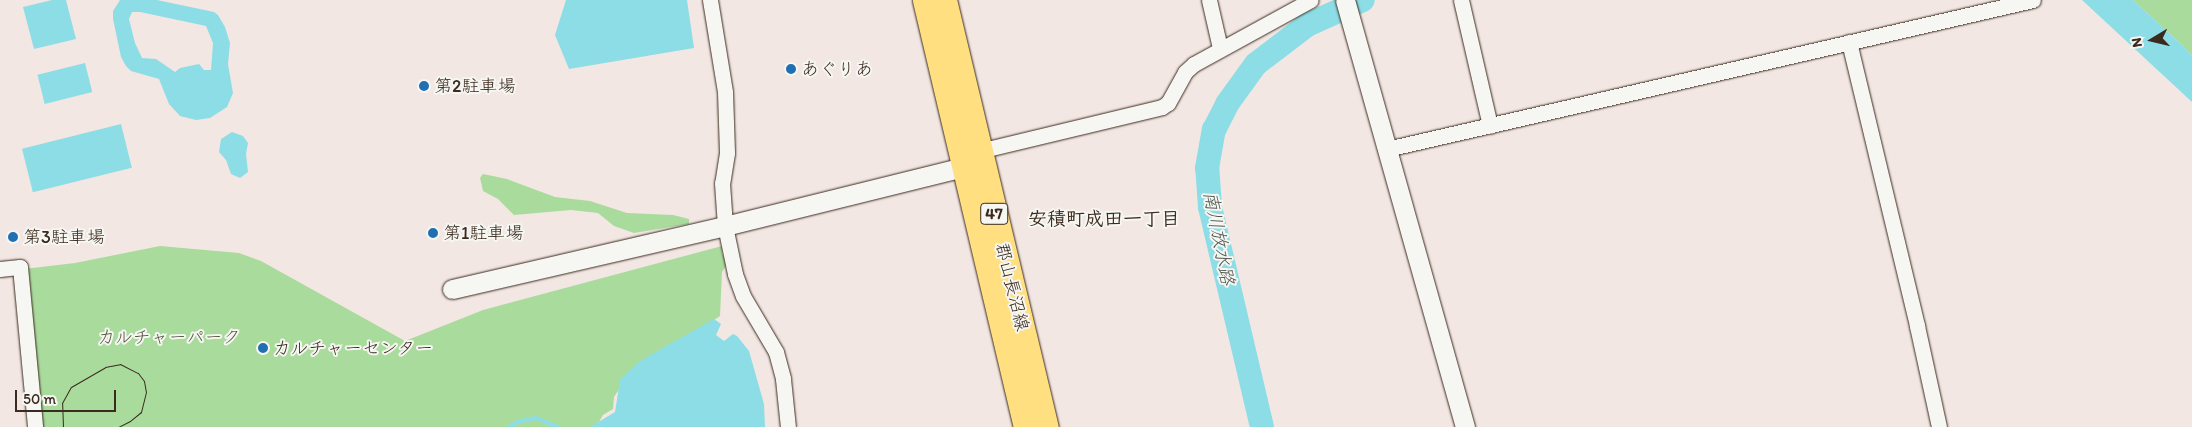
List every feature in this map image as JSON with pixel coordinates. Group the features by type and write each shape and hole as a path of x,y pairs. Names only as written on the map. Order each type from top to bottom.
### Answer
{"main road":[{"name":"郡山長沼線","path":"925,0 974,160 1046,427"},
{"name":"郡山長沼線","path":"944,0 1026,427"}],"street":[{"path":"710,0 725,92 727,153 722,183 725,226 735,274 743,296 776,352 783,379 788,427"},
{"path":"1209,0 1220,48"},
{"path":"452,289 725,226 974,160 1162,107 1168,103 1185,72 1220,48 1311,0"},
{"path":"1345,0 1465,427"},
{"path":"1461,0 1490,126"},
{"path":"1387,149 2032,0"},
{"path":"1849,42 1917,326 1939,427"},
{"path":"0,268 20,266 35,427"}],"green space":[{"path":"2133,0 2192,0 2192,56 2183,46"},
{"path":"483,174 507,179 555,197 590,201 627,213 673,215 689,219 689,224 634,233 614,226 598,213 571,210 514,215 498,199 483,191 480,178"},
{"name":"カルチャーパーク","path":"160,246 239,253 261,261 405,341 483,310 722,246 722,253 727,264 722,272 720,316 626,379 614,397 613,409 603,415 596,427 40,427 24,269 75,263"}],"water":[{"path":"52,0 66,0 76,39 34,49 23,7"},
{"path":"120,0 157,0 214,12 218,15 225,27 230,43 228,64 233,93 227,107 210,118 196,120 180,116 169,104 159,79 131,71 126,66 121,57 113,11","holes":["132,12 206,26 213,43 211,70 204,70 199,64 180,68 175,72 156,59 142,58 135,43 129,19"]},
{"path":"566,0 687,0 694,48 569,69 555,35"},
{"path":"2082,0 2133,0 2183,46 2192,56 2192,102"},
{"path":"85,63 92,92 45,104 37,75"},
{"path":"121,124 132,168 33,192 22,149"},
{"path":"232,132 243,136 248,143 246,154 248,172 240,178 231,174 226,160 219,152 221,139"},
{"path":"714,319 721,324 716,335 724,341 733,334 737,336 749,351 764,404 765,427 590,427 615,412 620,380 640,361"}],"waterway":[{"name":"南川放水路","path":"1262,427 1210,207 1207,168 1214,130 1227,104 1256,64 1307,25 1363,0"},
{"path":"510,427 517,422 536,418 558,427"}],"tram line":[{"path":"63,427 62,403 71,387 105,367 120,364 138,373 144,381 146,392 141,412 130,421 118,427"}],"place":[{"name":"あぐりあ","path":"791,69"},
{"name":"第2駐車場","path":"424,86"},
{"name":"第1駐車場","path":"433,233"},
{"name":"第3駐車場","path":"13,237"},
{"name":"カルチャーセンター","path":"263,348"}],"district":[{"name":"安積町成田一丁目","path":"1104,219"}]}
